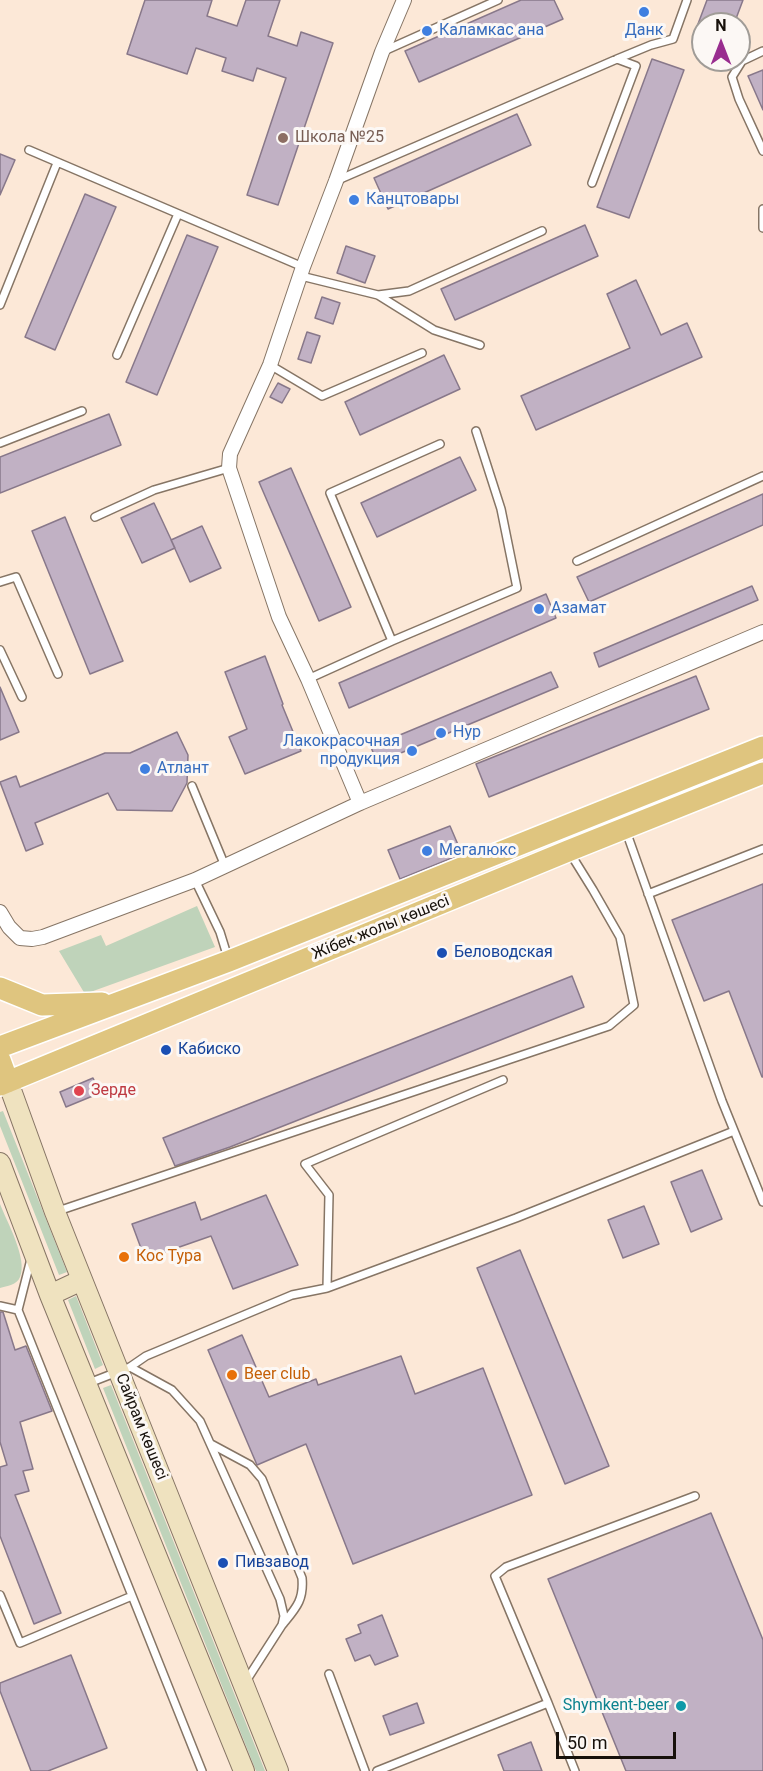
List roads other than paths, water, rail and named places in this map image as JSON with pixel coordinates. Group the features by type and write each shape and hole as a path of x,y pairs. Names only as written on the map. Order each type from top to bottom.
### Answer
{"main road":[{"name":"Жібек жолы көшесі","path":"0,1047 229,961 763,747"},
{"name":"Жібек жолы көшесі","path":"4,1084 763,773"},
{"path":"0,988 42,1005 117,1003"},
{"path":"0,1060 4,1084"},
{"name":"Сайрам көшесі","path":"4,1084 82,1280 124,1369 278,1771"},
{"name":"Сайрам көшесі","path":"0,1163 33,1251 244,1771"},
{"path":"51,1294 82,1280"}],"street":[{"path":"360,803 308,679 279,617 229,468 230,454 270,365 382,52 404,0"},
{"path":"0,912 9,927 20,938 32,939 94,919 195,880 360,803 763,632"}],"lane":[{"path":"382,52 498,0"},
{"path":"336,181 617,59 673,39 687,0"},
{"path":"763,51 742,61 732,77 738,99 763,151"},
{"path":"592,183 636,66 617,59"},
{"path":"29,150 178,214 302,272 378,295 434,330 480,345"},
{"path":"0,305 57,163"},
{"path":"763,209 763,228"},
{"path":"117,355 178,214"},
{"path":"378,295 409,291 542,231"},
{"path":"270,365 322,396 422,353"},
{"path":"0,443 82,411"},
{"path":"308,679 517,588 501,509 476,430"},
{"path":"392,641 330,493 440,444"},
{"path":"95,517 154,490 229,468"},
{"path":"577,561 763,476"},
{"path":"0,582 16,577 58,674"},
{"path":"0,650 22,697"},
{"path":"192,786 225,866"},
{"path":"625,828 734,1131 763,1202"},
{"path":"648,894 763,849"},
{"path":"56,1212 609,1026 634,1005 620,938 568,851"},
{"path":"195,880 220,932 229,961"},
{"path":"327,1288 329,1195 304,1164 503,1080"},
{"path":"87,1384 124,1369 146,1356 292,1295 327,1288 516,1218 734,1131"},
{"path":"33,1251 18,1310 202,1771"},
{"path":"0,1306 18,1310"},
{"path":"124,1369 172,1390 200,1422 280,1599 284,1616 282,1625"},
{"path":"210,1444 250,1465 262,1479 302,1578 304,1591 298,1606 282,1625 244,1684"},
{"path":"575,1771 495,1576 506,1567 695,1496"},
{"path":"0,1595 20,1643 132,1596"},
{"path":"329,1674 365,1771"},
{"path":"377,1771 548,1703"}],"place":[{"name":"Данк","path":"644,12"},
{"name":"Каламкас ана","path":"427,31"},
{"name":"Школа №25","path":"283,138"},
{"name":"Канцтовары","path":"354,200"},
{"name":"Азамат","path":"539,609"},
{"name":"Нур","path":"441,733"},
{"name":"Лакокрасочная продукция","path":"412,751"},
{"name":"Атлант","path":"145,769"},
{"name":"Мегалюкс","path":"427,851"},
{"name":"Беловодская","path":"442,953"},
{"name":"Кабиско","path":"166,1050"},
{"name":"Зерде","path":"79,1091"},
{"name":"Кос Тура","path":"124,1257"},
{"name":"Beer club","path":"232,1375"},
{"name":"Пивзавод","path":"223,1563"},
{"name":"Shymkent-beer","path":"681,1706"}]}
